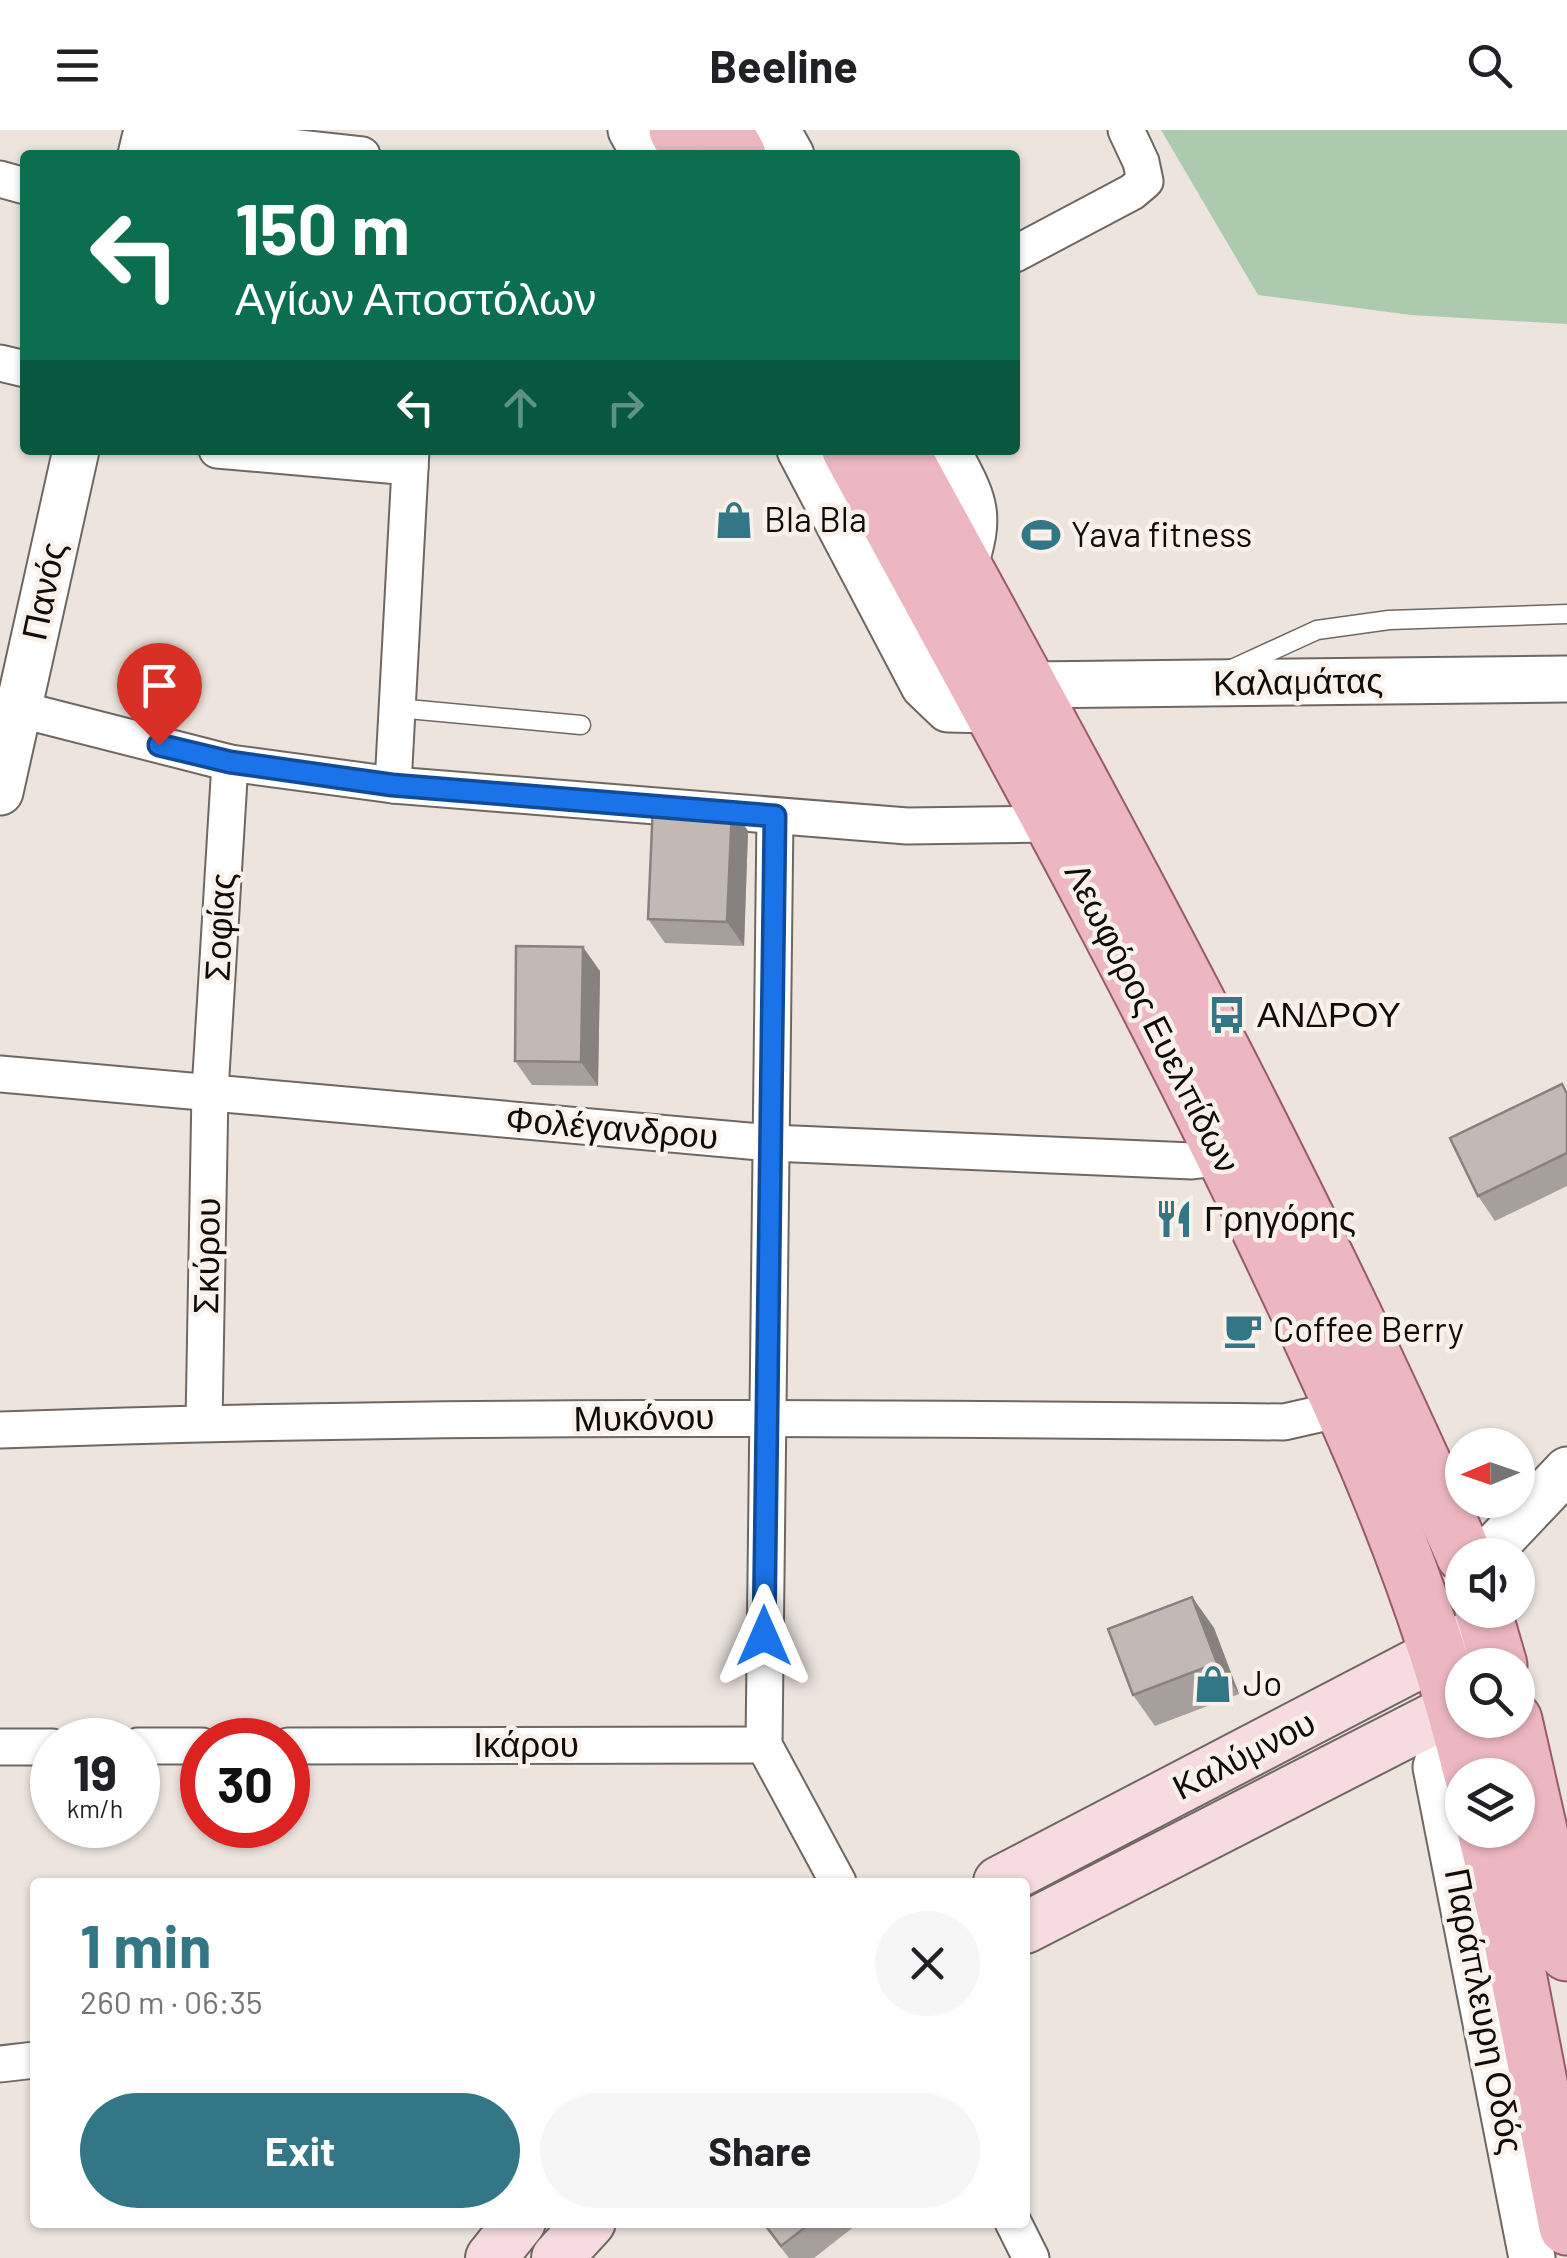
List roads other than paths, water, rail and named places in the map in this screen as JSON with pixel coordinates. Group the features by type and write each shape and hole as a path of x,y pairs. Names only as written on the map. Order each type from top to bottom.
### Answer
{"main road":[{"name":"Λεωφόρος Ευελπίδων","path":"853,455 1010,698 1256,1117 1391,1388 1457,1538"},
{"name":"Λεωφόρος Ευελπίδων","path":"903,455 964,567 1052,824 1132,970 1346,1408 1417,1584 1445,1668"},
{"name":"Καλύμνου","path":"1007,1878 1439,1651 1491,1634"},
{"name":"Καλύμνου","path":"1030,1925 1445,1713"},
{"path":"1518,1738 1567,1953"},
{"path":"1489,1848 1510,1932 1567,2226"},
{"path":"491,2258 515,2228"},
{"path":"556,2258 584,2228"}],"street":[{"path":"1020,251 1132,192 1145,181 1126,130"},
{"path":"147,131 317,150"},
{"name":"Πανός","path":"0,792 75,455"},
{"path":"325,455 411,459 392,785"},
{"name":"Καλαμάτας","path":"803,455 924,686 948,709 1010,698 1199,683 1567,678"},
{"path":"950,455 971,495 976,532 964,567"},
{"path":"18,709 230,762 392,785 907,826 1052,824"},
{"name":"Σοφίας","path":"210,1091 230,762"},
{"path":"775,816 764,1745 836,1878"},
{"name":"Φολέγανδρου","path":"0,1074 771,1143 1192,1162 1225,1157"},
{"name":"Σκύρου","path":"204,1422 210,1091"},
{"name":"Μυκόνου","path":"0,1430 204,1422 765,1417 1284,1422 1346,1408"},
{"path":"1503,1538 1567,1470"},
{"name":"Παράπλευρη Οδός","path":"1447,1738 1436,1767 1532,2258"},
{"name":"Ικάρου","path":"310,1746 764,1745"},
{"path":"0,1747 30,1746"},
{"path":"0,2064 30,2061"},
{"path":"1016,2228 1031,2258"}],"lane":[{"path":"1199,683 1317,630 1389,620 1567,614"},
{"path":"397,708 581,725"}],"place":[{"name":"Bla Bla","path":"734,520"},
{"name":"Yava fitness","path":"1041,535"},
{"name":"ΑΝΔΡΟΥ","path":"1227,1015"},
{"name":"Γρηγόρης","path":"1174,1219"},
{"name":"Coffee Berry","path":"1243,1330"},
{"name":"Jo","path":"1213,1684"}]}
